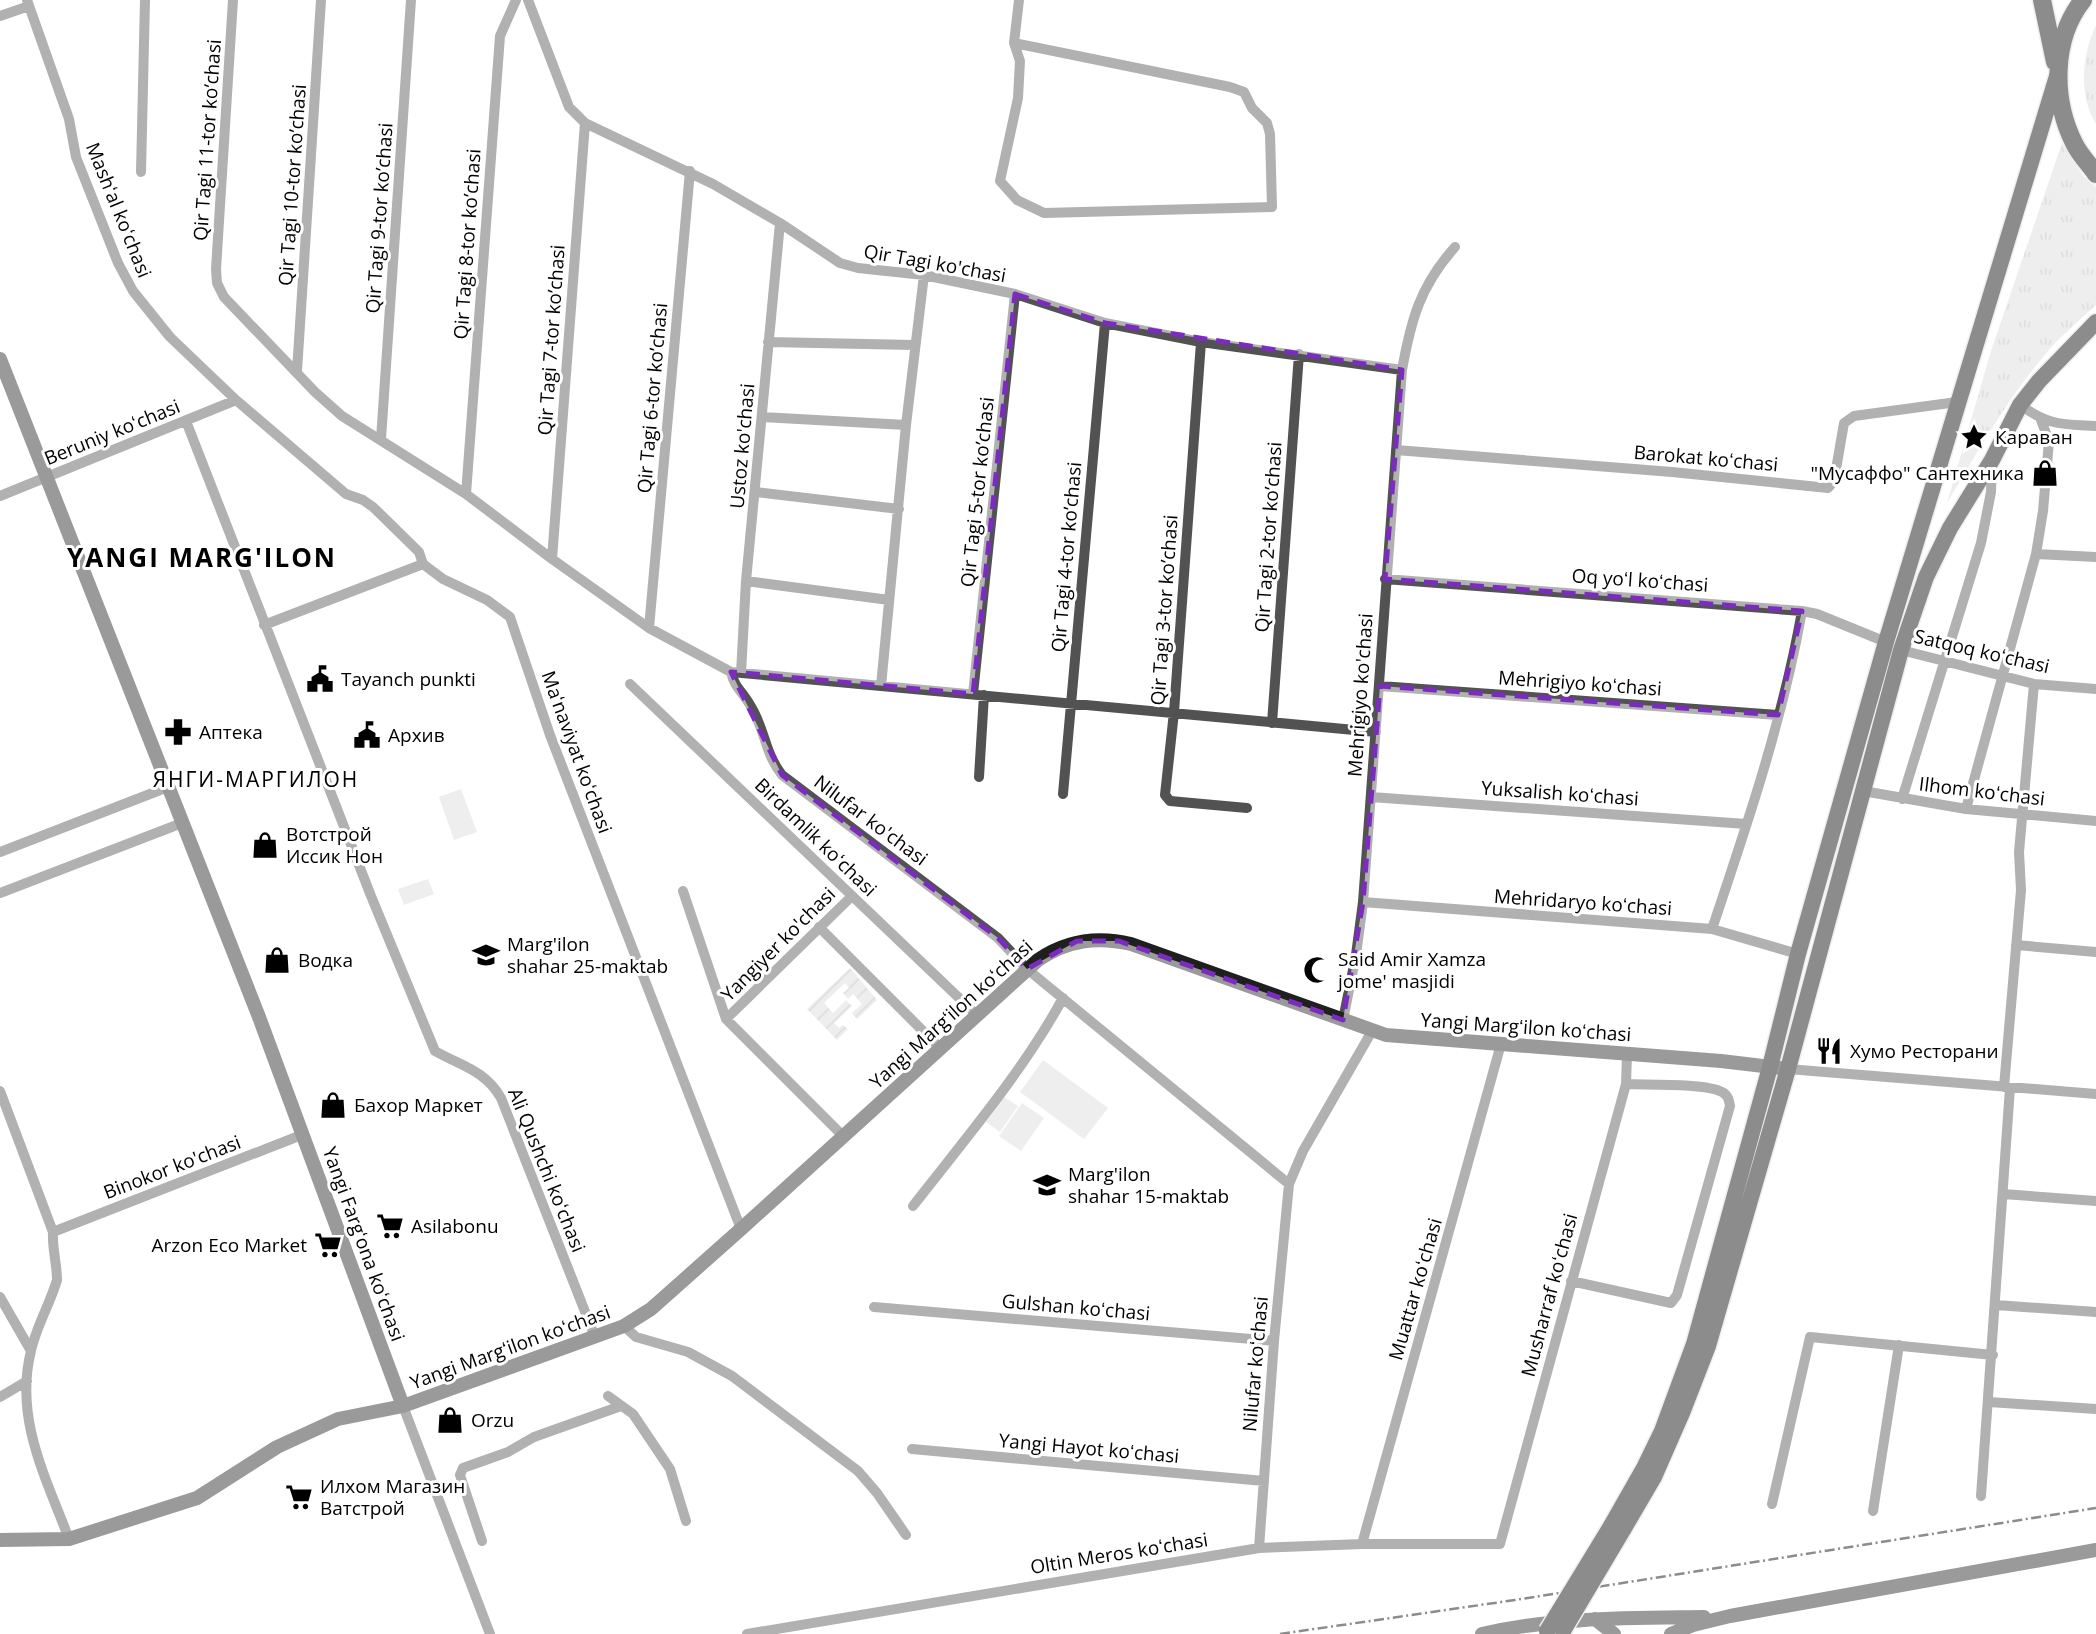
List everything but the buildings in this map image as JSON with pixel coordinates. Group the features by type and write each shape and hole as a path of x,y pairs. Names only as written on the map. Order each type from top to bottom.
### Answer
{"highway":[{"path":"2042,0 2057,75 2061,111 2074,145 2096,174"},
{"path":"2057,75 2063,40 2077,7 2083,0"}],"main road":[{"path":"1617,1528 1662,1431 1694,1344 1798,954 1886,642 2057,75"},
{"path":"1554,1632 1617,1528 1654,1477 1708,1346 1788,1069 1901,650 1926,577 1950,528 1992,460 2020,405 2039,381 2096,322"},
{"name":"Yangi Fargʻona koʻchasi","path":"0,359 304,1134 403,1406"},
{"name":"Yangi Margʻilon koʻchasi","path":"0,1540 69,1539 197,1498 276,1447 338,1419 403,1406 625,1326 651,1308 741,1229 1027,969 1050,952 1077,941 1119,941 1386,1035 1788,1069"},
{"path":"1671,1634 1693,1625 1730,1616 2096,1550"},
{"path":"1482,1634 1533,1624 1595,1619 1730,1616"},
{"path":"1595,1619 1614,1634"}],"street":[{"path":"141,172 145,0"},
{"name":"Qir Tagi 11-tor koʼchasi","path":"233,0 217,283 224,297 298,371"},
{"name":"Qir Tagi 10-tor koʼchasi","path":"298,371 321,0"},
{"name":"Qir Tagi 9-tor koʼchasi","path":"381,439 411,0"},
{"name":"Qir Tagi 8-tor koʼchasi","path":"466,495 500,36 516,0"},
{"name":"Qir Tagi ko'chasi","path":"528,0 569,107 585,123 690,170 841,263 858,268 924,275 1015,294 1105,323 1201,342 1402,370"},
{"path":"1014,43 1244,92 1252,108 1267,123 1270,134 1272,207 1044,213 1017,200 1000,181 1018,98 1020,61 1014,43 1019,0"},
{"path":"0,16 28,3"},
{"name":"Mashʻal koʻchasi","path":"28,3 69,119 76,157 118,263 128,282 170,337 236,400"},
{"name":"Qir Tagi 7-tor koʼchasi","path":"552,559 585,123"},
{"name":"Qir Tagi 6-tor koʼchasi","path":"649,628 690,170"},
{"name":"Ustoz ko'chasi","path":"736,672 756,492 780,223"},
{"name":"Mehrigiyo ko'chasi","path":"1343,1020 1363,902 1402,370 1410,326 1435,270 1455,247"},
{"path":"881,686 914,345 924,275"},
{"name":"Qir Tagi 5-tor koʼchasi","path":"979,777 979,695 1015,294"},
{"name":"Qir Tagi 4-tor koʼchasi","path":"1063,794 1105,323"},
{"path":"768,342 914,345"},
{"name":"Qir Tagi 3-tor koʼchasi","path":"1201,342 1174,712 1165,794 1170,801 1247,808"},
{"name":"Qir Tagi 2-tor koʼchasi","path":"1272,723 1299,354"},
{"path":"298,371 315,393 342,416 466,495 649,628 736,672 1376,732"},
{"name":"Beruniy koʻchasi","path":"0,495 236,400"},
{"name":"Maʻnaviyat koʻchasi","path":"236,400 346,494 373,507 419,552 423,564 443,579 487,600 510,617 550,735 741,1229"},
{"name":"Barokat koʻchasi","path":"1396,450 1672,472 1828,488 1834,481 1844,423 1854,416 1957,402"},
{"path":"2020,405 2041,420 2096,426"},
{"path":"762,417 906,425"},
{"path":"1966,809 2036,554 2049,441 2041,420"},
{"name":"Ali Qushchi koʻchasi","path":"186,421 264,625 435,1051 478,1072 493,1083 595,1337"},
{"path":"1902,799 1981,543 1991,492 1992,460"},
{"path":"756,492 898,509"},
{"path":"2036,554 2096,557"},
{"path":"264,625 423,564"},
{"name":"Oq yoʻl koʻchasi","path":"1385,579 1802,611 1817,614 1886,642"},
{"path":"746,581 889,600"},
{"path":"1712,929 1778,715 1802,611"},
{"name":"Satqoq koʻchasi","path":"1901,650 2034,684 2096,689"},
{"name":"Nilufar ko'chasi","path":"736,672 733,682 758,720 771,760 782,775 998,938 1027,969"},
{"name":"Birdamlik koʻchasi","path":"630,684 977,1015"},
{"path":"1981,1496 2003,1194 2007,1088 2021,890 2022,815 2034,684"},
{"name":"Mehrigiyo koʻchasi","path":"1380,686 1778,715"},
{"path":"0,852 168,787"},
{"name":"Ilhom koʻchasi","path":"1863,791 1966,809 2096,821"},
{"name":"Yuksalish koʻchasi","path":"1371,797 1746,824"},
{"path":"0,893 182,823"},
{"path":"682,891 726,1019"},
{"name":"Yangiyer ko'chasi","path":"843,1136 726,1019 852,896"},
{"name":"Mehridaryo koʻchasi","path":"1363,902 1712,929 1798,954"},
{"path":"819,927 940,1048"},
{"path":"2016,945 2096,952"},
{"path":"1027,969 1289,1184"},
{"path":"913,1206 1016,1072 1063,998"},
{"name":"Nilufar koʻchasi","path":"1259,1548 1289,1184 1303,1152 1372,1031"},
{"name":"Muattar koʻchasi","path":"1362,1544 1501,1044"},
{"name":"Musharraf koʻchasi","path":"1500,1544 1526,1441 1557,1339 1626,1084 1627,1054"},
{"path":"1788,1069 2096,1094"},
{"path":"1571,1281 1671,1303 1677,1295 1730,1106 1729,1099 1722,1092 1706,1088 1626,1084"},
{"path":"0,1091 53,1232 52,1247 57,1280 31,1351 27,1381 28,1417 34,1451 69,1539"},
{"name":"Binokor ko'chasi","path":"53,1232 304,1134"},
{"path":"2003,1194 2096,1201"},
{"path":"2,1304 31,1351"},
{"path":"1996,1305 2096,1312"},
{"name":"Gulshan koʻchasi","path":"874,1307 1274,1341"},
{"path":"625,1326 636,1337 688,1352 732,1376 858,1471 906,1535"},
{"path":"1772,1504 1810,1337 1993,1355"},
{"path":"1873,1511 1899,1345"},
{"path":"0,1397 27,1381"},
{"path":"608,1396 633,1415 670,1469 686,1521"},
{"path":"1989,1402 2096,1409"},
{"name":"Yangi Fargʻona koʻchasi","path":"403,1406 490,1634"},
{"path":"482,1541 460,1471 508,1452 534,1437 621,1406"},
{"name":"Yangi Hayot koʻchasi","path":"912,1449 1264,1481"},
{"name":"Oltin Meros koʻchasi","path":"747,1634 1259,1548 1362,1544 1500,1544"}],"highlighted area":[{"path":"1015,294 1105,323 1402,370 1385,579 1802,611 1778,715 1380,686 1363,902 1343,1020 1119,941 1077,941 1027,969 998,938 782,775 731,672 973,694"}],"green space":[{"path":"2096,25 2096,124 2086,100 2084,74"},
{"path":"2062,143 2083,176 2096,187 2096,305 2054,344 2020,386 1947,503 1991,351"},
{"path":"461,789 477,832 454,840 439,797"},
{"path":"428,879 434,894 404,905 398,889"},
{"path":"850,968 877,1000 857,1019 852,1013 862,1004 853,994 848,999 843,993 849,988 845,983 824,1003 833,1013 846,1000 852,1006 834,1023 839,1028 843,1025 848,1029 837,1040 807,1009"},
{"path":"1043,1060 1108,1108 1084,1139 1020,1092"},
{"path":"1004,1097 1018,1106 1000,1132 986,1122"},
{"path":"1022,1103 1044,1118 1021,1151 999,1136"}],"railway":[{"path":"1280,1634 1515,1600 2096,1508"}],"place":[{"name":"Караван","path":"1974,437"},
{"name":"\"Мусаффо\" Сантехника","path":"2045,473"},
{"name":"Tayanch punkti","path":"320,679"},
{"name":"Аптека","path":"178,732"},
{"name":"Архив","path":"367,735"},
{"name":"Вотстрой Иссик Нон","path":"265,845"},
{"name":"Marg'ilon shahar 25-maktab","path":"486,955"},
{"name":"Водка","path":"277,960"},
{"name":"Said Amir Xamza jome' masjidi","path":"1317,970"},
{"name":"Хумо Ресторани","path":"1829,1051"},
{"name":"Бахор Маркет","path":"333,1105"},
{"name":"Marg'ilon shahar 15-maktab","path":"1047,1185"},
{"name":"Asilabonu","path":"390,1226"},
{"name":"Arzon Eco Market","path":"328,1245"},
{"name":"Orzu","path":"450,1420"},
{"name":"Илхом Магазин Ватстрой","path":"299,1497"}],"district":[{"name":"YANGI MARG'ILON","path":"202,557"},
{"name":"ЯНГИ-МАРГИЛОН","path":"256,779"}]}
